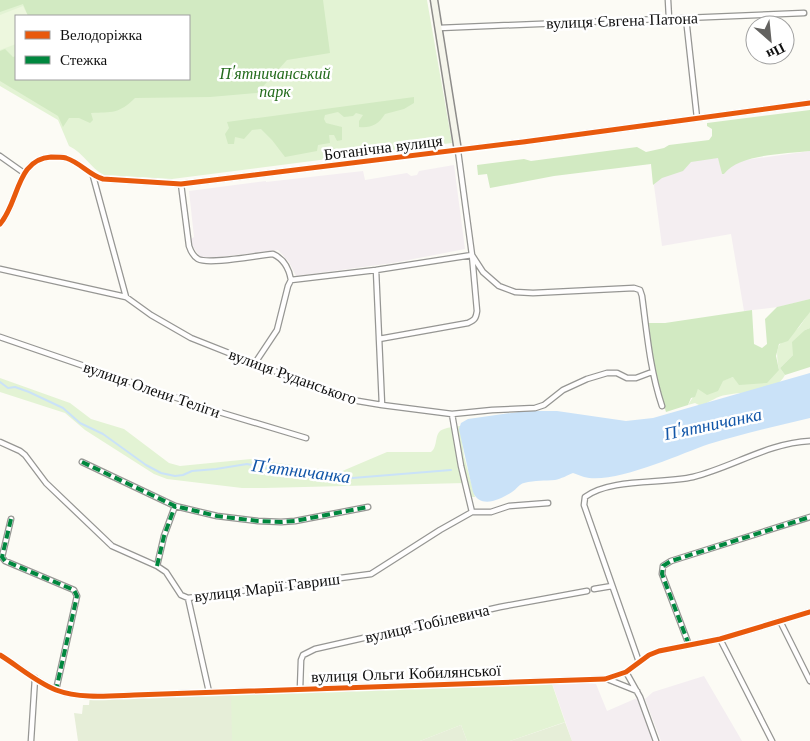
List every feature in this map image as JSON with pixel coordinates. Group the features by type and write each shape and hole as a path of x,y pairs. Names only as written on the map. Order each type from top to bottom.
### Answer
{"street":[{"path":"379,339 473,321 477,311 472,255 458,151 434,0"},
{"path":"668,0 669,18"},
{"name":"вулиця Євгена Патона","path":"439,28 804,13"},
{"path":"686,18 697,118"},
{"name":"Ботанічна вулиця","path":"24,173 33,163 57,157 75,162 93,176 103,179 181,184 458,151 810,103"},
{"path":"0,156 24,173 9,210 0,224"},
{"path":"93,176 126,297"},
{"path":"181,184 189,246 196,258 209,261 273,254 280,256 287,264 291,280 277,330 255,363"},
{"path":"291,280 376,270 472,255"},
{"path":"472,255 483,272 498,286 515,292 533,293 634,288 640,290 652,372 662,406"},
{"name":"вулиця Руданського","path":"0,269 126,297 151,315 191,338 330,393 382,405 452,414 535,408 544,405 563,390 607,373 617,373 627,378 636,378 652,372"},
{"path":"376,270 382,405"},
{"name":"вулиця Олени Теліги","path":"0,337 209,409 306,438"},
{"path":"452,414 461,466 472,512"},
{"path":"639,662 584,506 585,497 591,492 604,488 650,480 676,480 693,477 779,446 810,441"},
{"name":"вулиця Марії Гавриш","path":"0,442 20,450 46,483 112,546 157,566 166,572 182,596 188,598 371,574 472,512 492,512 509,506 548,503"},
{"path":"82,462 175,506 217,516 281,522 368,507"},
{"path":"157,566 164,536 175,506"},
{"path":"689,645 662,574 663,566 810,517"},
{"path":"11,519 2,557 5,561 74,590 77,596 56,690"},
{"path":"594,590 612,586"},
{"name":"вулиця Тобілевича","path":"300,689 302,655 308,651 500,607 587,591"},
{"path":"188,598 209,692"},
{"name":"вулиця Ольги Кобилянської","path":"0,654 56,690 88,695 605,679 626,672 659,650 720,639 810,612"},
{"path":"780,621 810,681"},
{"path":"720,639 772,741"},
{"path":"626,672 638,691 656,741"},
{"path":"31,741 35,678"},
{"path":"605,679 638,691"}],"shaded area":[{"path":"810,151 810,299 778,307 744,311 731,234 662,246 651,163 718,154 722,174 724,174 730,166 745,160"},
{"path":"454,165 465,249 393,263 296,276 289,262 278,250 211,258 200,257 192,245 191,239 194,237 189,191 363,171 365,180 407,173 411,176 417,175 419,171"},
{"path":"704,676 742,741 661,741 645,699 653,692"},
{"path":"586,682 596,684 607,711 637,698 653,741 572,741 552,683"}],"green space":[{"name":"П'ятничанський парк","path":"0,0 427,0 452,143 172,179 104,175 79,152 69,146 58,120 0,86"},
{"path":"0,0 323,0 330,53 287,60 257,93 210,97 135,98 120,110 91,113 93,120 90,123 79,118 69,118 63,127 58,116 0,81 0,51 5,49 13,57 15,56 15,80 190,80 190,15 28,15 23,4 0,12"},
{"path":"23,6 28,15 15,15 15,44 0,50 0,15"},
{"path":"414,97 414,103 404,109 385,114 380,121 367,127 359,127 359,121 363,115 356,113 353,116 344,117 338,112 325,115 326,123 342,127 342,140 337,141 334,135 329,135 330,143 318,145 317,151 285,157 261,129 252,130 244,139 235,137 234,144 228,144 225,134 229,128 227,122"},
{"path":"810,110 810,151 776,154 751,159 731,167 724,174 722,174 718,158 691,162 683,171 662,178 653,185 651,164 554,176 490,188 487,174 478,175 477,165 524,159 531,161 637,147 646,152 669,145 709,140 712,136 712,129 707,126 707,123"},
{"path":"810,299 810,312 788,341 779,344 776,356 779,370 767,383 739,385 733,377 723,381 718,391 707,395 698,389 695,397 691,398 688,405 666,412 654,368 649,323 665,323 752,310 754,344 762,348 767,344 765,319 777,307"},
{"path":"809,312 810,328 805,330 793,355 780,368 785,375 774,386 759,391 723,396 701,406 695,403 688,405 698,389 733,377 779,370 777,360 778,347 800,326"},
{"path":"810,328 810,367 785,375 780,368 793,355 792,342"},
{"path":"0,378 70,403 91,419 124,429 169,463 180,466 251,459 340,472 387,452 431,452 435,446 438,433 448,428 460,426 464,456 475,497 469,497 465,483 242,488 167,479 154,474 85,430 65,413 0,392"},
{"path":"551,681 565,722 510,741 467,741 461,725 420,741 232,741 231,739 231,692"},
{"path":"231,692 232,741 78,741 74,713 82,714 83,705 89,705 90,695"},
{"path":"565,722 572,741 510,741 563,723"},
{"path":"461,725 467,741 420,741"}],"water":[{"path":"810,373 810,418 709,444 629,473 612,477 584,477 573,473 555,480 521,484 502,498 485,502 476,497 473,492 459,429 461,423 468,419 525,411 557,411 626,421 653,418"}],"waterway":[{"name":"П'ятничанка","path":"0,382 8,388 15,387 29,392 63,408 80,423 103,434 146,465 161,473 175,476 192,471 247,464 266,468 300,469 315,475 340,479 451,470"}],"marked path":[{"path":"82,462 175,506 217,516 281,522 368,507"},
{"path":"157,566 164,536 175,506"},
{"path":"689,645 662,574 663,566 671,561 810,517"},
{"path":"11,519 2,557 5,561 74,590 77,596 56,690"}],"cycle path":[{"path":"0,224 11,205 24,174 31,165 51,157 71,160 93,175 103,179 181,184 523,142 810,103"},
{"path":"0,655 49,687 75,695 95,696 605,679 626,672 649,655 659,651 720,639 810,612"}]}
